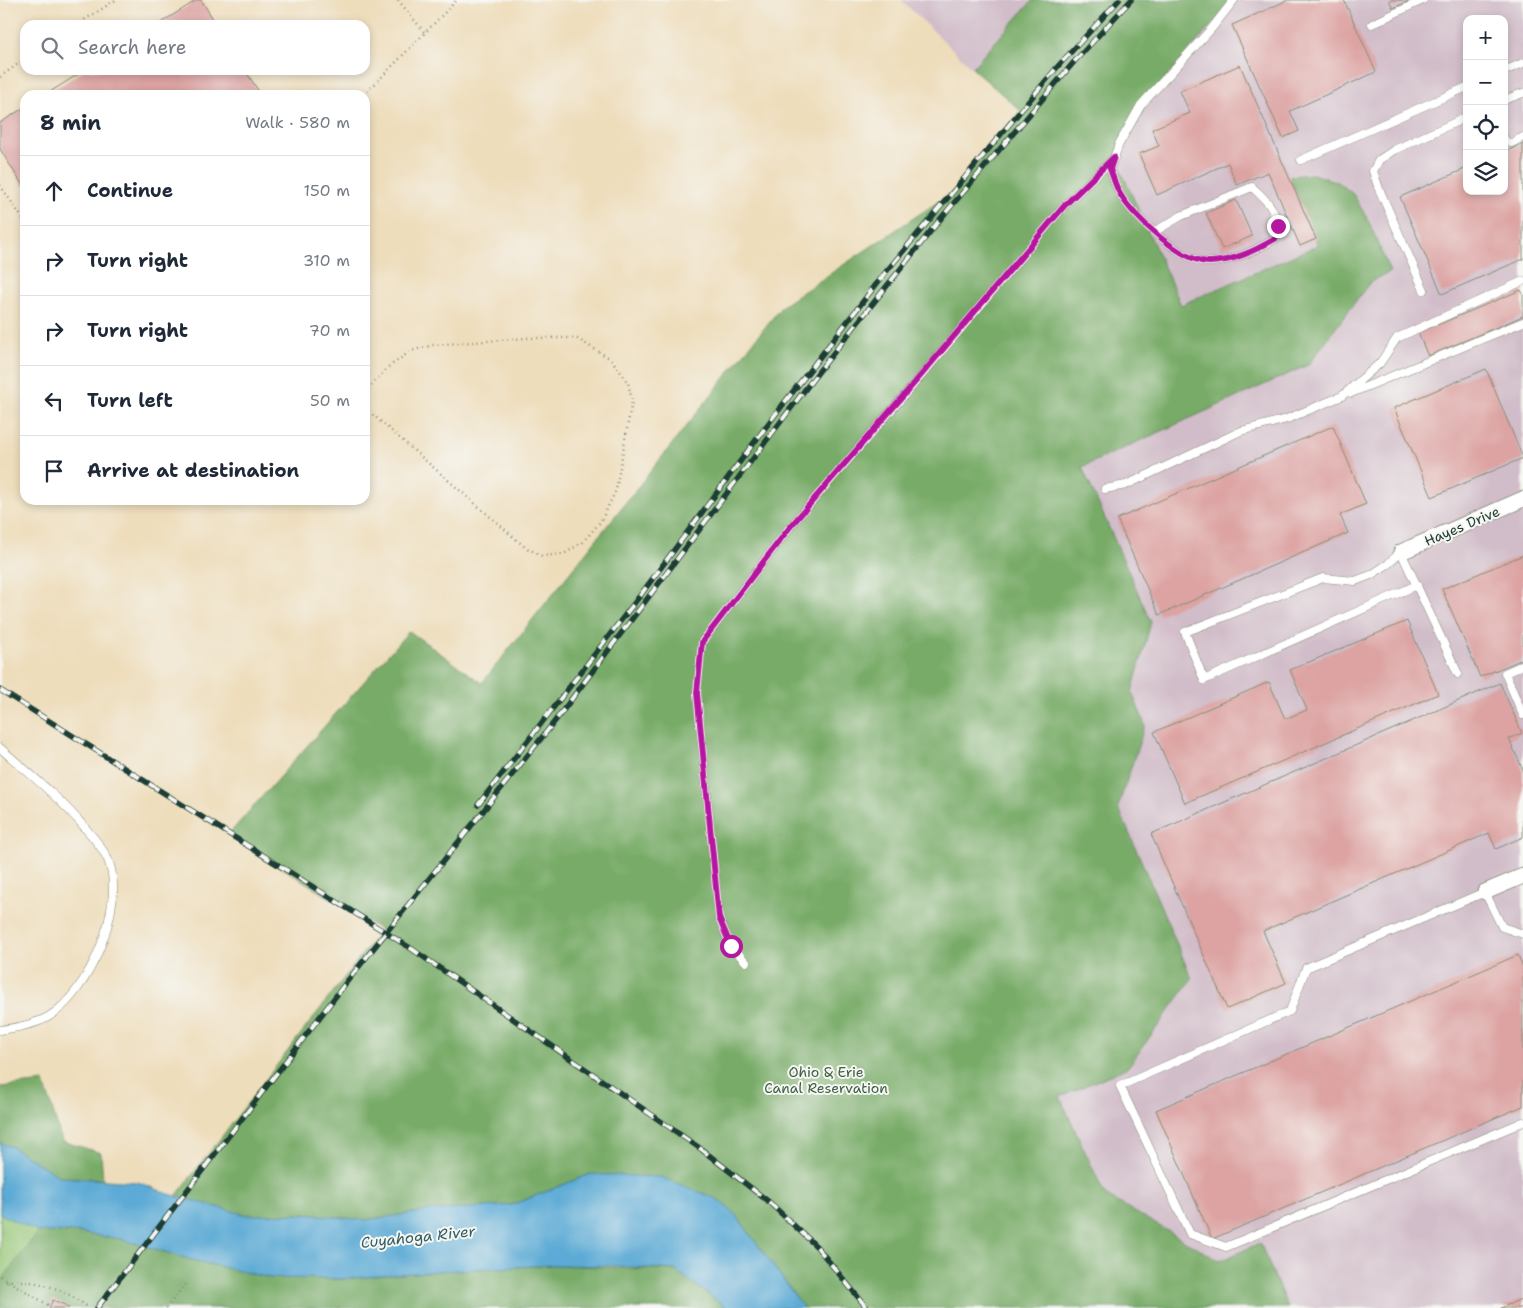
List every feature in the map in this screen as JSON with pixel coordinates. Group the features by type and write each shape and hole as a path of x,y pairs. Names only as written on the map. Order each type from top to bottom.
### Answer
{"street":[{"name":"Hayes Drive","path":"1401,552 1523,500"},
{"path":"1485,892 1523,876"}],"lane":[{"path":"1154,232 1181,216 1252,187 1269,202 1278,226 1275,239 1252,252 1231,259 1208,262 1189,258 1154,232 1130,208 1120,194 1110,169 1119,144 1140,105 1212,28 1234,0"},
{"path":"1372,24 1423,0"},
{"path":"1508,69 1523,63"},
{"path":"1301,160 1463,89"},
{"path":"1508,99 1523,93"},
{"path":"1424,290 1382,197 1373,171 1379,160 1394,150 1463,119"},
{"path":"1508,142 1512,143 1523,138"},
{"path":"746,962 731,946 719,918 697,693 702,642 790,527 1065,205 1114,157"},
{"path":"1342,396 1363,380 1380,363 1397,338 1523,281"},
{"path":"1105,489 1126,485 1241,430 1257,428 1287,418 1523,322"},
{"path":"1417,585 1204,680 1185,632 1323,578 1356,581 1372,576 1401,552 1417,585 1458,674"},
{"path":"1523,665 1505,673 1523,715"},
{"path":"0,748 66,805 97,841 108,858 114,875 112,908 95,962 72,996 48,1017 18,1027 0,1030"},
{"path":"1523,934 1502,927 1485,892 1306,968 1290,1011 1120,1086 1190,1234 1226,1247 1523,1122"}],"path":[{"path":"84,20 116,0"},
{"path":"398,0 425,33"},
{"path":"369,90 457,0"},
{"path":"0,77 20,63"},
{"path":"0,185 20,215"},
{"path":"370,387 387,368 411,351 433,345 527,338 576,338 611,359 628,382 632,401 616,490 601,521 583,542 564,554 542,556 525,547 370,412"},
{"path":"0,1276 50,1306"},
{"path":"6,1281 18,1280 56,1287 90,1308"},
{"path":"166,1308 186,1284"}],"shaded area":[{"path":"901,0 1033,0 972,68"},
{"path":"1234,0 1523,0 1523,1308 1288,1308 1260,1243 1220,1261 1105,1195 1060,1097 1128,1067 1192,979 1118,807 1145,725 1132,692 1151,622 1082,467 1308,365 1349,231 1181,305 1115,157 1141,105"}],"green space":[{"name":"Ohio & Erie Canal Reservation","path":"1033,0 1234,0 1141,105 1115,157 1181,305 1318,245 1289,176 1313,174 1338,182 1353,194 1368,220 1390,272 1370,282 1308,365 1082,467 1151,622 1132,692 1145,725 1118,807 1192,979 1128,1067 1060,1097 1105,1195 1220,1261 1260,1243 1288,1308 804,1308 736,1215 590,1174 512,1205 428,1211 365,1220 304,1214 247,1215 173,1200 381,930 229,834 409,631 482,683 782,306 954,191 1021,111 972,68"},
{"path":"44,1082 62,1141 101,1153 103,1179 60,1177 12,1147 0,1143 0,1087"},
{"path":"0,1206 74,1234 0,1308"},
{"path":"38,1232 73,1232 121,1239 192,1260 270,1278 341,1279 438,1271 553,1265 675,1270 727,1308 0,1308 0,1283"}],"water":[{"name":"Cuyahoga River","path":"0,1143 12,1147 60,1177 138,1182 169,1194 247,1215 304,1214 365,1220 428,1211 512,1205 590,1174 661,1177 717,1199 736,1215 804,1308 727,1308 675,1270 616,1266 553,1265 438,1271 341,1279 270,1278 192,1260 121,1239 73,1232 38,1232 0,1214"}],"building":[{"path":"197,0 201,0 214,20 165,20"},
{"path":"1288,0 1344,0 1376,72 1290,111 1299,131 1283,138 1232,25"},
{"path":"1389,0 1411,0 1393,8"},
{"path":"1240,65 1316,239 1300,246 1268,172 1237,185 1228,163 1157,195 1139,154 1159,146 1152,129 1190,113 1180,91"},
{"path":"77,75 248,75 258,90 53,90"},
{"path":"20,110 20,181 0,149 0,123"},
{"path":"1523,144 1523,259 1442,294 1400,197 1463,170 1463,195 1508,195 1508,150"},
{"path":"1236,200 1252,236 1222,249 1206,213"},
{"path":"1521,290 1523,294 1523,316 1428,356 1418,333"},
{"path":"1486,369 1523,458 1432,497 1394,408"},
{"path":"1333,426 1366,504 1340,515 1348,533 1159,615 1117,519"},
{"path":"1523,555 1523,659 1480,677 1442,589"},
{"path":"1407,621 1438,694 1185,803 1154,732 1269,682 1285,719 1307,710 1290,670"},
{"path":"1500,683 1522,733 1509,739 1523,770 1523,837 1496,849 1489,833 1263,931 1286,983 1227,1009 1151,834"},
{"path":"1518,955 1523,967 1523,1106 1212,1239 1156,1110"},
{"path":"1523,1298 1523,1308 1501,1308"},
{"path":"53,1300 67,1306 69,1308 49,1308"}],"railway":[{"path":"478,805 885,273 1059,65 1119,0"},
{"path":"97,1308 345,984 555,721 819,371 942,217 1074,62 1131,0"},
{"path":"0,690 412,949 701,1149 769,1202 817,1247 867,1308"}],"route":[{"path":"731,946 719,918 697,693 702,642 790,527 1065,205 1114,157 1110,169 1120,194 1130,208 1161,238 1189,258 1208,262 1231,259 1252,252 1275,239 1278,226"}]}
